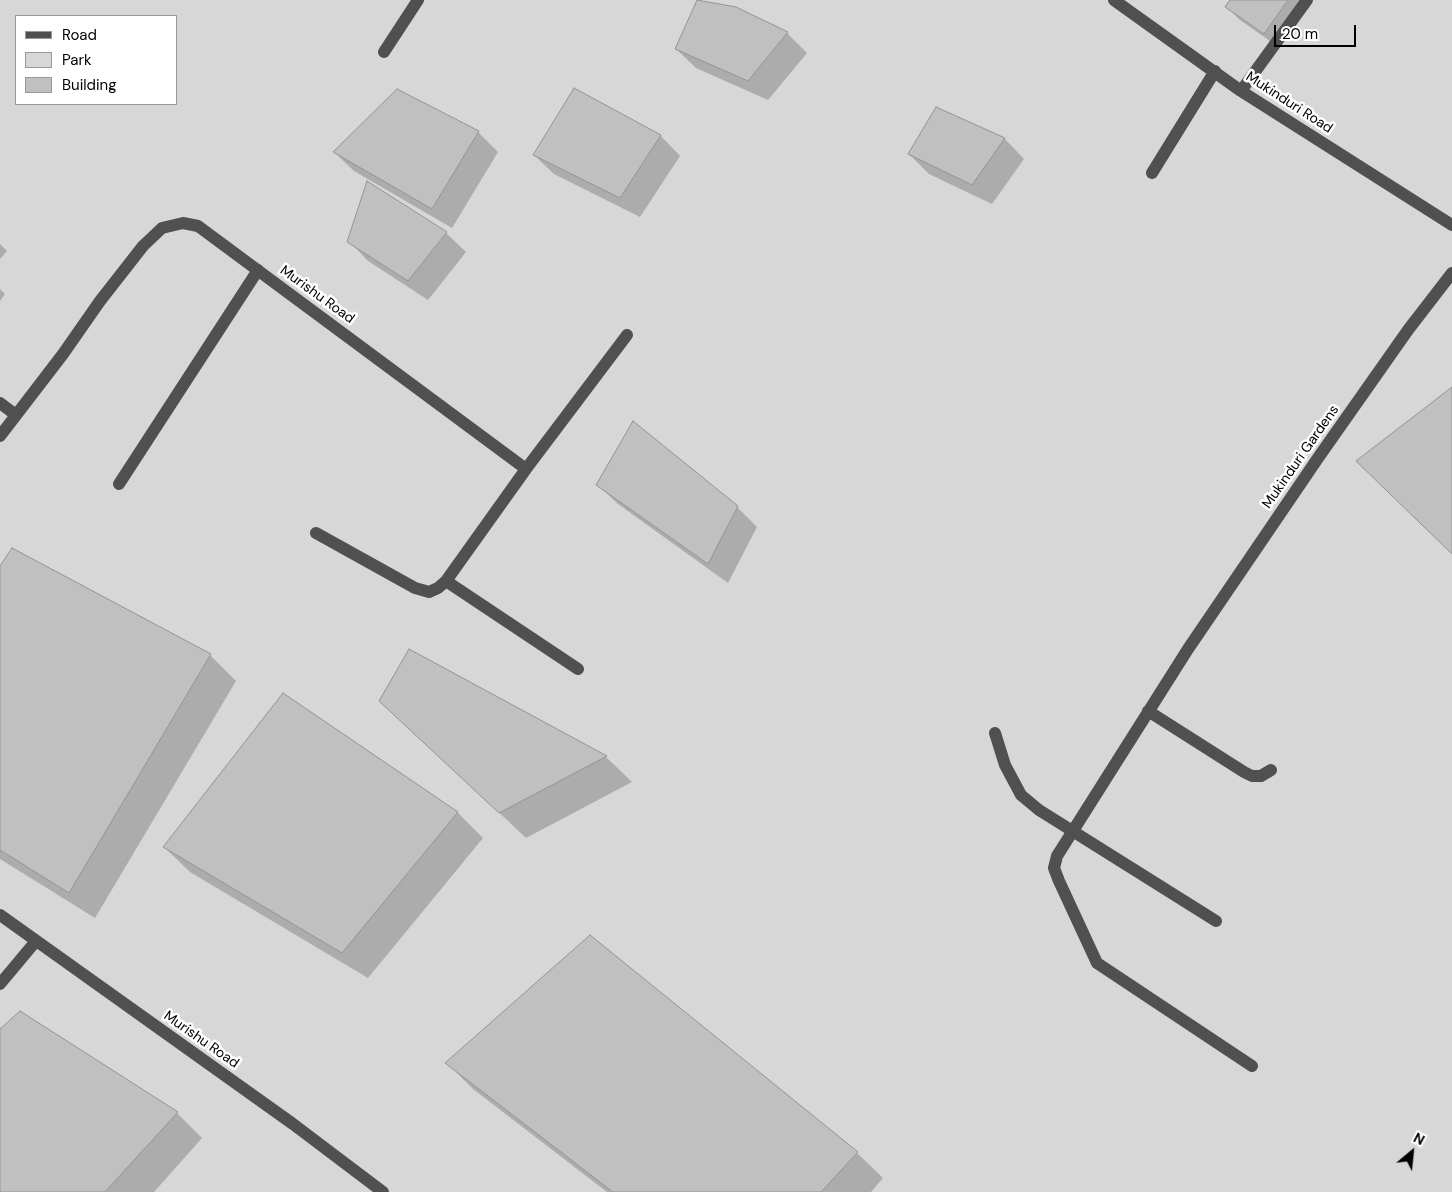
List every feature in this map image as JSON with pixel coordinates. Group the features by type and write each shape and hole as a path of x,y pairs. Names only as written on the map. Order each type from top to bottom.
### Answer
{"street":[{"path":"384,52 418,0"},
{"name":"Mukinduri Road","path":"1114,0 1241,91 1452,225"},
{"path":"1241,91 1307,0"},
{"path":"1152,173 1215,71"},
{"name":"Murishu Road","path":"0,436 142,246 162,228 183,223 198,226 526,469"},
{"path":"119,484 258,270"},
{"name":"Mukinduri Gardens","path":"1252,1066 1097,964 1054,868 1056,856 1180,662 1318,458 1408,330 1452,273"},
{"path":"316,533 422,591 429,592 438,588 446,581 526,469 626,335"},
{"path":"0,404 16,415"},
{"path":"446,581 578,669"},
{"path":"1148,711 1252,776 1261,776 1271,770"},
{"path":"995,733 1005,765 1021,795 1039,810 1216,921"},
{"name":"Murishu Road","path":"0,915 293,1124 383,1192"},
{"path":"0,984 36,941"}],"green space":[{"path":"0,0 1452,0 1452,1192 0,1192"}],"building":[{"path":"697,0 736,7 788,32 748,81 675,49"},
{"path":"1230,0 1288,0 1264,34 1225,7"},
{"path":"574,88 661,135 620,198 533,155"},
{"path":"397,89 479,131 432,209 333,152"},
{"path":"936,107 1005,138 972,185 908,154"},
{"path":"367,181 447,232 408,281 347,242"},
{"path":"1452,387 1452,554 1356,461"},
{"path":"633,421 738,506 708,564 596,485"},
{"path":"12,548 211,654 69,893 0,850 0,566"},
{"path":"409,649 607,756 499,813 379,701"},
{"path":"283,693 458,812 342,953 163,847"},
{"path":"590,935 858,1152 821,1192 613,1192 445,1063"},
{"path":"20,1011 178,1112 105,1192 0,1192 0,1029"}]}
